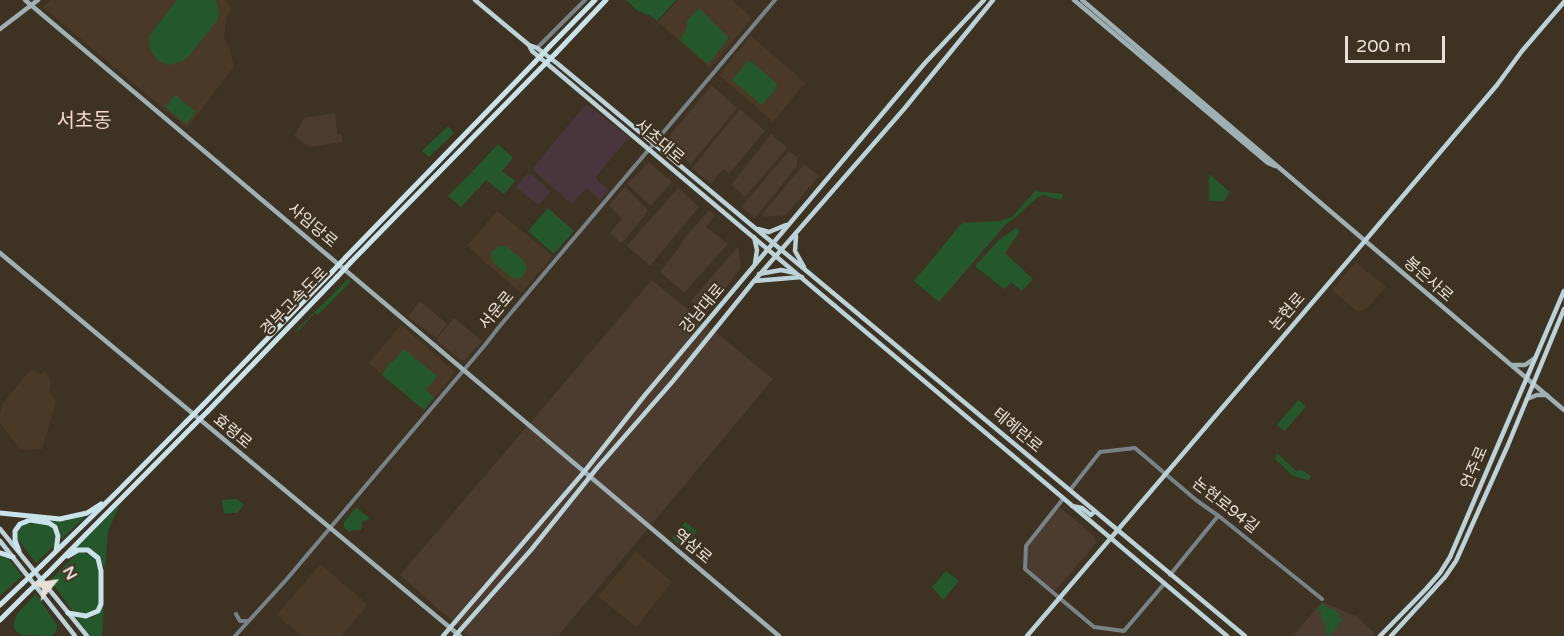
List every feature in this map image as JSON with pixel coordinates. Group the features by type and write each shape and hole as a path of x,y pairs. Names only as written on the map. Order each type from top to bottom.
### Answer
{"highway":[{"name":"경부고속도로","path":"0,605 186,422 595,0"},
{"name":"경부고속도로","path":"0,620 208,411 606,0"},
{"path":"0,513 51,519 72,518 87,513 117,492"},
{"path":"19,551 15,540 16,529 22,523 32,520 49,523 55,527 58,536 56,551"},
{"path":"53,568 80,550 93,553 100,563 99,608 94,614 88,616 68,613"},
{"path":"0,553 13,557"},
{"path":"0,597 16,589"}],"main road":[{"name":"사임당로","path":"25,0 584,472"},
{"path":"0,29 38,0"},
{"name":"서초대로","path":"475,0 530,45 537,48 773,244"},
{"name":"강남대로","path":"443,636 584,472 645,395 925,63 984,0"},
{"name":"강남대로","path":"457,635 673,381 759,274 909,102 993,0"},
{"name":"봉은사로","path":"1074,0 1268,163 1277,167 1564,410"},
{"name":"봉은사로","path":"1082,0 1272,159 1277,167"},
{"name":"논현로","path":"1027,636 1497,85 1522,51 1564,2"},
{"name":"서초대로","path":"530,45 532,51 776,255"},
{"path":"752,226 770,232 791,222"},
{"path":"798,231 795,251 810,275"},
{"path":"753,268 757,250 754,237"},
{"name":"테헤란로","path":"773,244 1245,636"},
{"name":"효령로","path":"0,253 457,635"},
{"name":"테헤란로","path":"776,255 1227,636"},
{"path":"786,264 785,260 788,259 801,268"},
{"path":"759,274 781,270 797,273"},
{"path":"754,281 802,277"},
{"name":"언주로","path":"1380,636 1426,589 1450,557 1564,291"},
{"name":"언주로","path":"1391,636 1445,578 1456,561 1508,445 1564,309"},
{"path":"1511,365 1525,365 1535,358"},
{"path":"1527,399 1537,395 1546,395"},
{"name":"역삼로","path":"584,472 778,636"},
{"path":"1072,506 1082,508 1091,515 1095,511"},
{"path":"0,529 87,636"},
{"path":"0,541 75,636"},
{"path":"1135,560 1134,554 1137,553 1158,565"}],"street":[{"path":"537,48 585,0"},
{"name":"서운로","path":"235,636 252,620 775,0"},
{"name":"논현로94길","path":"1070,490 1100,453 1135,448 1322,599"},
{"path":"1063,499 1026,546 1025,569 1059,598 1094,627 1124,631 1164,584"},
{"path":"1170,575 1218,516"},
{"path":"236,614 242,622 252,620"}],"shaded area":[{"path":"51,0 226,0 231,8 226,18 224,37 234,67 187,128 43,7"},
{"path":"678,0 732,0 752,18 710,68 658,22"},
{"path":"751,36 805,83 773,122 719,75"},
{"path":"711,86 737,108 691,164 670,148 666,140"},
{"path":"586,104 629,137 595,178 609,190 600,200 586,188 572,204 533,168"},
{"path":"740,109 765,131 729,174 723,169 711,184 692,168"},
{"path":"335,113 337,134 341,134 343,142 310,147 294,136 304,118"},
{"path":"771,134 787,148 745,197 731,185"},
{"path":"789,151 797,157 797,166 755,218 741,207"},
{"path":"649,162 672,182 651,206 627,184"},
{"path":"804,164 819,176 786,215 763,217 763,213"},
{"path":"527,174 531,174 551,192 538,205 516,187"},
{"path":"625,186 648,211 623,242 620,242 610,233 622,218 609,206"},
{"path":"678,188 699,207 650,266 627,246"},
{"path":"709,210 715,215 706,227 728,244 684,293 660,272 682,241"},
{"path":"497,211 553,256 521,293 467,246"},
{"path":"738,246 741,267 706,314 691,301"},
{"path":"1356,262 1386,287 1369,306 1358,312 1332,290"},
{"path":"652,280 773,379 558,636 469,636 400,575"},
{"path":"420,301 447,324 436,338 408,317"},
{"path":"454,318 482,341 465,360 461,360 436,340"},
{"path":"401,325 454,371 424,410 369,363"},
{"path":"31,369 40,374 46,371 51,383 49,390 56,402 42,449 21,450 0,423 0,414 3,403"},
{"path":"1061,508 1095,537 1096,543 1056,590 1053,590 1027,568 1027,547 1057,509"},
{"path":"636,552 672,582 636,627 598,596"},
{"path":"320,564 366,603 365,608 341,636 302,636 277,615"},
{"path":"1322,602 1356,616 1373,632 1373,636 1293,636"}],"green space":[{"path":"177,0 216,0 219,15 189,56 183,61 170,65 157,60 150,49 149,36"},
{"path":"626,0 676,0 657,21 638,11"},
{"path":"699,8 729,38 708,64 680,40 687,28 687,21"},
{"path":"751,61 777,84 776,89 762,105 732,80 747,62"},
{"path":"175,95 196,112 186,124 165,107"},
{"path":"448,126 454,133 429,157 422,151"},
{"path":"498,144 513,158 502,171 515,181 504,194 486,180 461,207 448,196 471,173 477,177 472,172"},
{"path":"1209,174 1230,192 1224,201 1209,201"},
{"path":"1035,191 1063,194 1061,200 1043,195 1038,197 1006,224 939,302 914,281 962,223 1000,221 1012,217"},
{"path":"548,208 574,231 554,254 528,231"},
{"path":"1016,228 1020,231 1005,253 1033,279 1022,291 1011,282 1004,289 975,266 1000,239"},
{"path":"498,246 506,246 524,261 527,269 523,276 518,279 512,278 493,262 491,253"},
{"path":"348,279 351,281 318,315 315,313 298,331 296,330"},
{"path":"404,349 437,376 426,390 434,398 424,410 382,375 390,362 392,363"},
{"path":"1298,400 1306,406 1285,431 1277,425"},
{"path":"1277,453 1296,471 1302,470 1311,476 1310,479 1293,476 1275,459"},
{"path":"237,499 244,505 237,513 224,513 222,500"},
{"path":"120,505 108,531 105,568 95,552 76,548"},
{"path":"356,507 370,519 362,521 361,530 350,532 344,528 344,522"},
{"path":"86,515 62,539 59,528 50,521 66,521"},
{"path":"685,522 697,531 683,548 672,538"},
{"path":"29,523 48,525 55,530 56,544 36,563 16,537 22,525"},
{"path":"79,552 90,554 99,563 99,606 87,614 72,610 50,580"},
{"path":"0,555 7,557 22,576 0,596"},
{"path":"946,571 959,581 943,600 932,587"},
{"path":"36,594 57,625 56,632 50,636 22,635 13,626 17,614"},
{"path":"1322,604 1341,614 1338,616 1333,613 1344,621 1340,621 1330,635 1325,633 1326,626 1320,615 1322,610 1319,612 1317,610"},
{"path":"104,605 102,636 90,636 76,617 92,618"}],"district":[{"name":"서초동","path":"84,122"}]}
